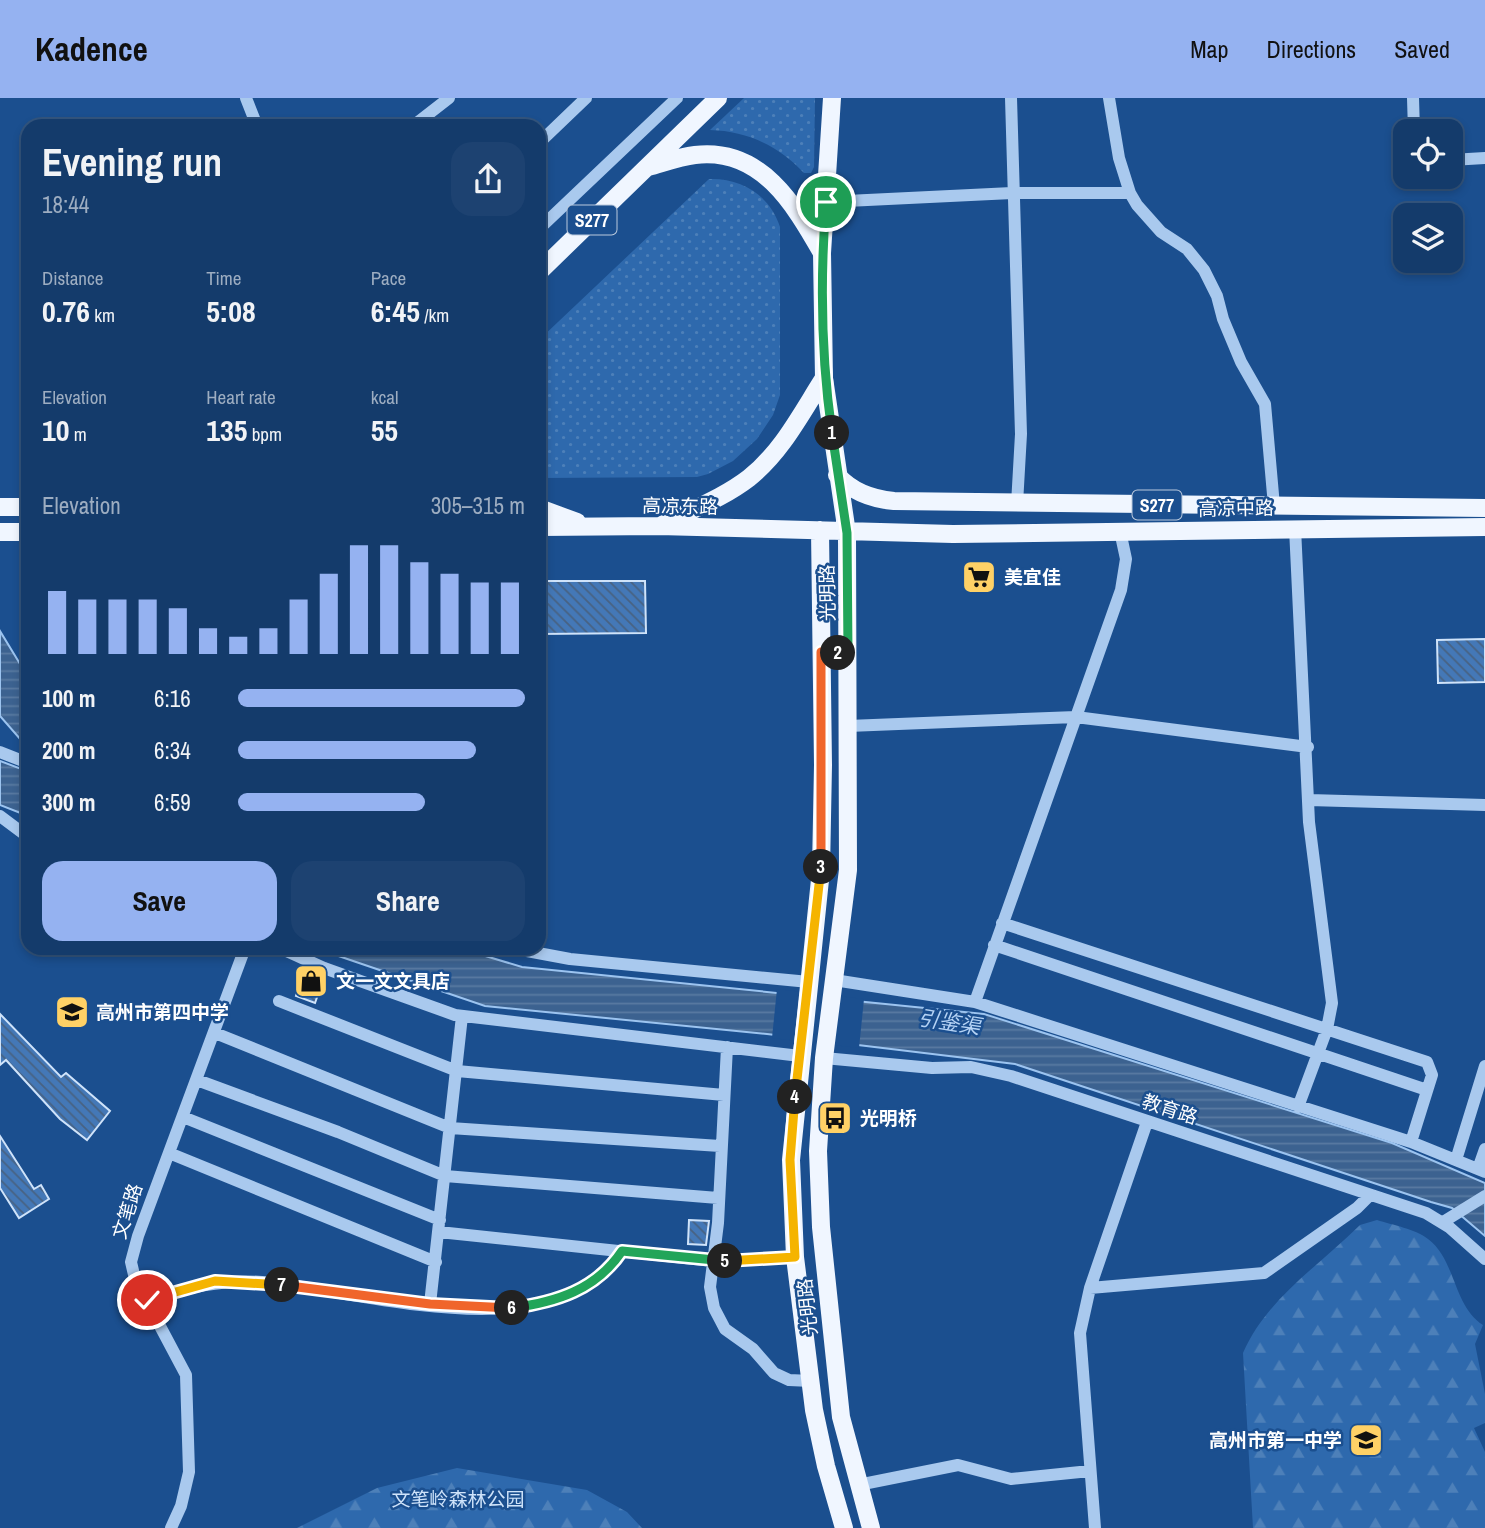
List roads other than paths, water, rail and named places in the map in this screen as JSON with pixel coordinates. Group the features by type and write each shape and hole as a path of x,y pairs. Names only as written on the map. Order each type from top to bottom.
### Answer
{"main road":[{"path":"646,168 718,98"},
{"name":"光明路","path":"831,106 822,253 824,378 847,533 848,870 824,1053 818,1151 821,1227 841,1417 871,1528"},
{"name":"S277","path":"546,265 646,168 695,155 727,158 747,164 777,184 800,214 822,253"},
{"name":"S277","path":"659,526 719,496 758,469 785,439 824,378"},
{"name":"高凉中路","path":"837,475 849,486 882,500 1058,505 1485,508"},
{"path":"1058,505 1059,532"},
{"path":"0,507 21,507"},
{"name":"S277","path":"546,511 587,526"},
{"name":"高凉东路","path":"546,527 659,526 820,530"},
{"name":"高凉中路","path":"820,530 847,533 1485,527"},
{"name":"光明路","path":"820,530 821,870 790,1160 795,1257 811,1381 820,1440 844,1528"},
{"path":"0,532 21,532"},
{"path":"821,652 848,653"}],"street":[{"path":"246,98 254,119"},
{"path":"422,119 449,98"},
{"path":"546,136 586,98"},
{"path":"546,222 677,98"},
{"path":"1011,98 1021,434 1017,504"},
{"path":"1109,98 1119,158 1130,193 1161,232 1187,249 1204,270 1217,296 1236,351 1265,404 1274,506"},
{"path":"1413,98 1414,119"},
{"path":"1463,159 1485,158"},
{"path":"826,202 1012,193 1130,193"},
{"path":"1295,528 1309,800 1332,1003 1327,1029 1298,1107"},
{"path":"975,1002 1125,574 1126,558 1119,531"},
{"path":"848,726 1076,717 1308,747"},
{"path":"0,752 21,760"},
{"path":"1309,800 1485,805"},
{"path":"0,816 21,832"},
{"path":"1002,923 1427,1062 1432,1070 1411,1142"},
{"path":"994,945 1427,1090"},
{"name":"文笔路","path":"171,1528 183,1499 189,1472 186,1375 135,1279 131,1262 242,955"},
{"path":"295,955 324,968 462,1016 727,1047 800,1050"},
{"path":"546,955 808,988"},
{"path":"833,988 975,1002 1411,1142 1481,1171 1485,1149"},
{"path":"279,1001 457,1070 724,1095"},
{"path":"430,1304 462,1016"},
{"path":"215,1032 450,1128 720,1146"},
{"path":"727,1047 719,1198 710,1287 713,1308 720,1324 753,1349 774,1373 789,1380 811,1381"},
{"name":"教育路","path":"824,1053 932,1068 984,1069 1449,1219 1485,1259"},
{"path":"1456,1160 1485,1066"},
{"path":"197,1080 338,1132 445,1176 719,1198"},
{"path":"183,1117 440,1226 713,1261 795,1257"},
{"path":"1095,1528 1080,1333 1090,1288 1147,1122"},
{"path":"169,1153 436,1262"},
{"path":"1090,1288 1265,1273 1308,1239 1357,1208 1370,1195"},
{"path":"1449,1219 1485,1196"},
{"path":"147,1300 215,1281 263,1282 430,1304 514,1308 564,1298 600,1276 622,1251"},
{"path":"858,1485 958,1465 1011,1479 1090,1471"}],"water":[{"path":"0,631 21,666 21,740 0,716"},
{"path":"0,761 21,769 21,813 0,805"},
{"name":"引鉴渠","path":"336,955 482,955 522,967 984,1014 1392,1143 1485,1183 1485,1236 1452,1208 1015,1064 767,1034 485,1006"}],"place":[{"name":"美宜佳","path":"979,577"},
{"name":"文一文文具店","path":"311,981"},
{"name":"高州市第四中学","path":"72,1012"},
{"name":"光明桥","path":"835,1118"},
{"name":"高州市第一中学","path":"1366,1440"}],"park label":[{"name":"文笔岭森林公园","path":"458,1499"}]}
